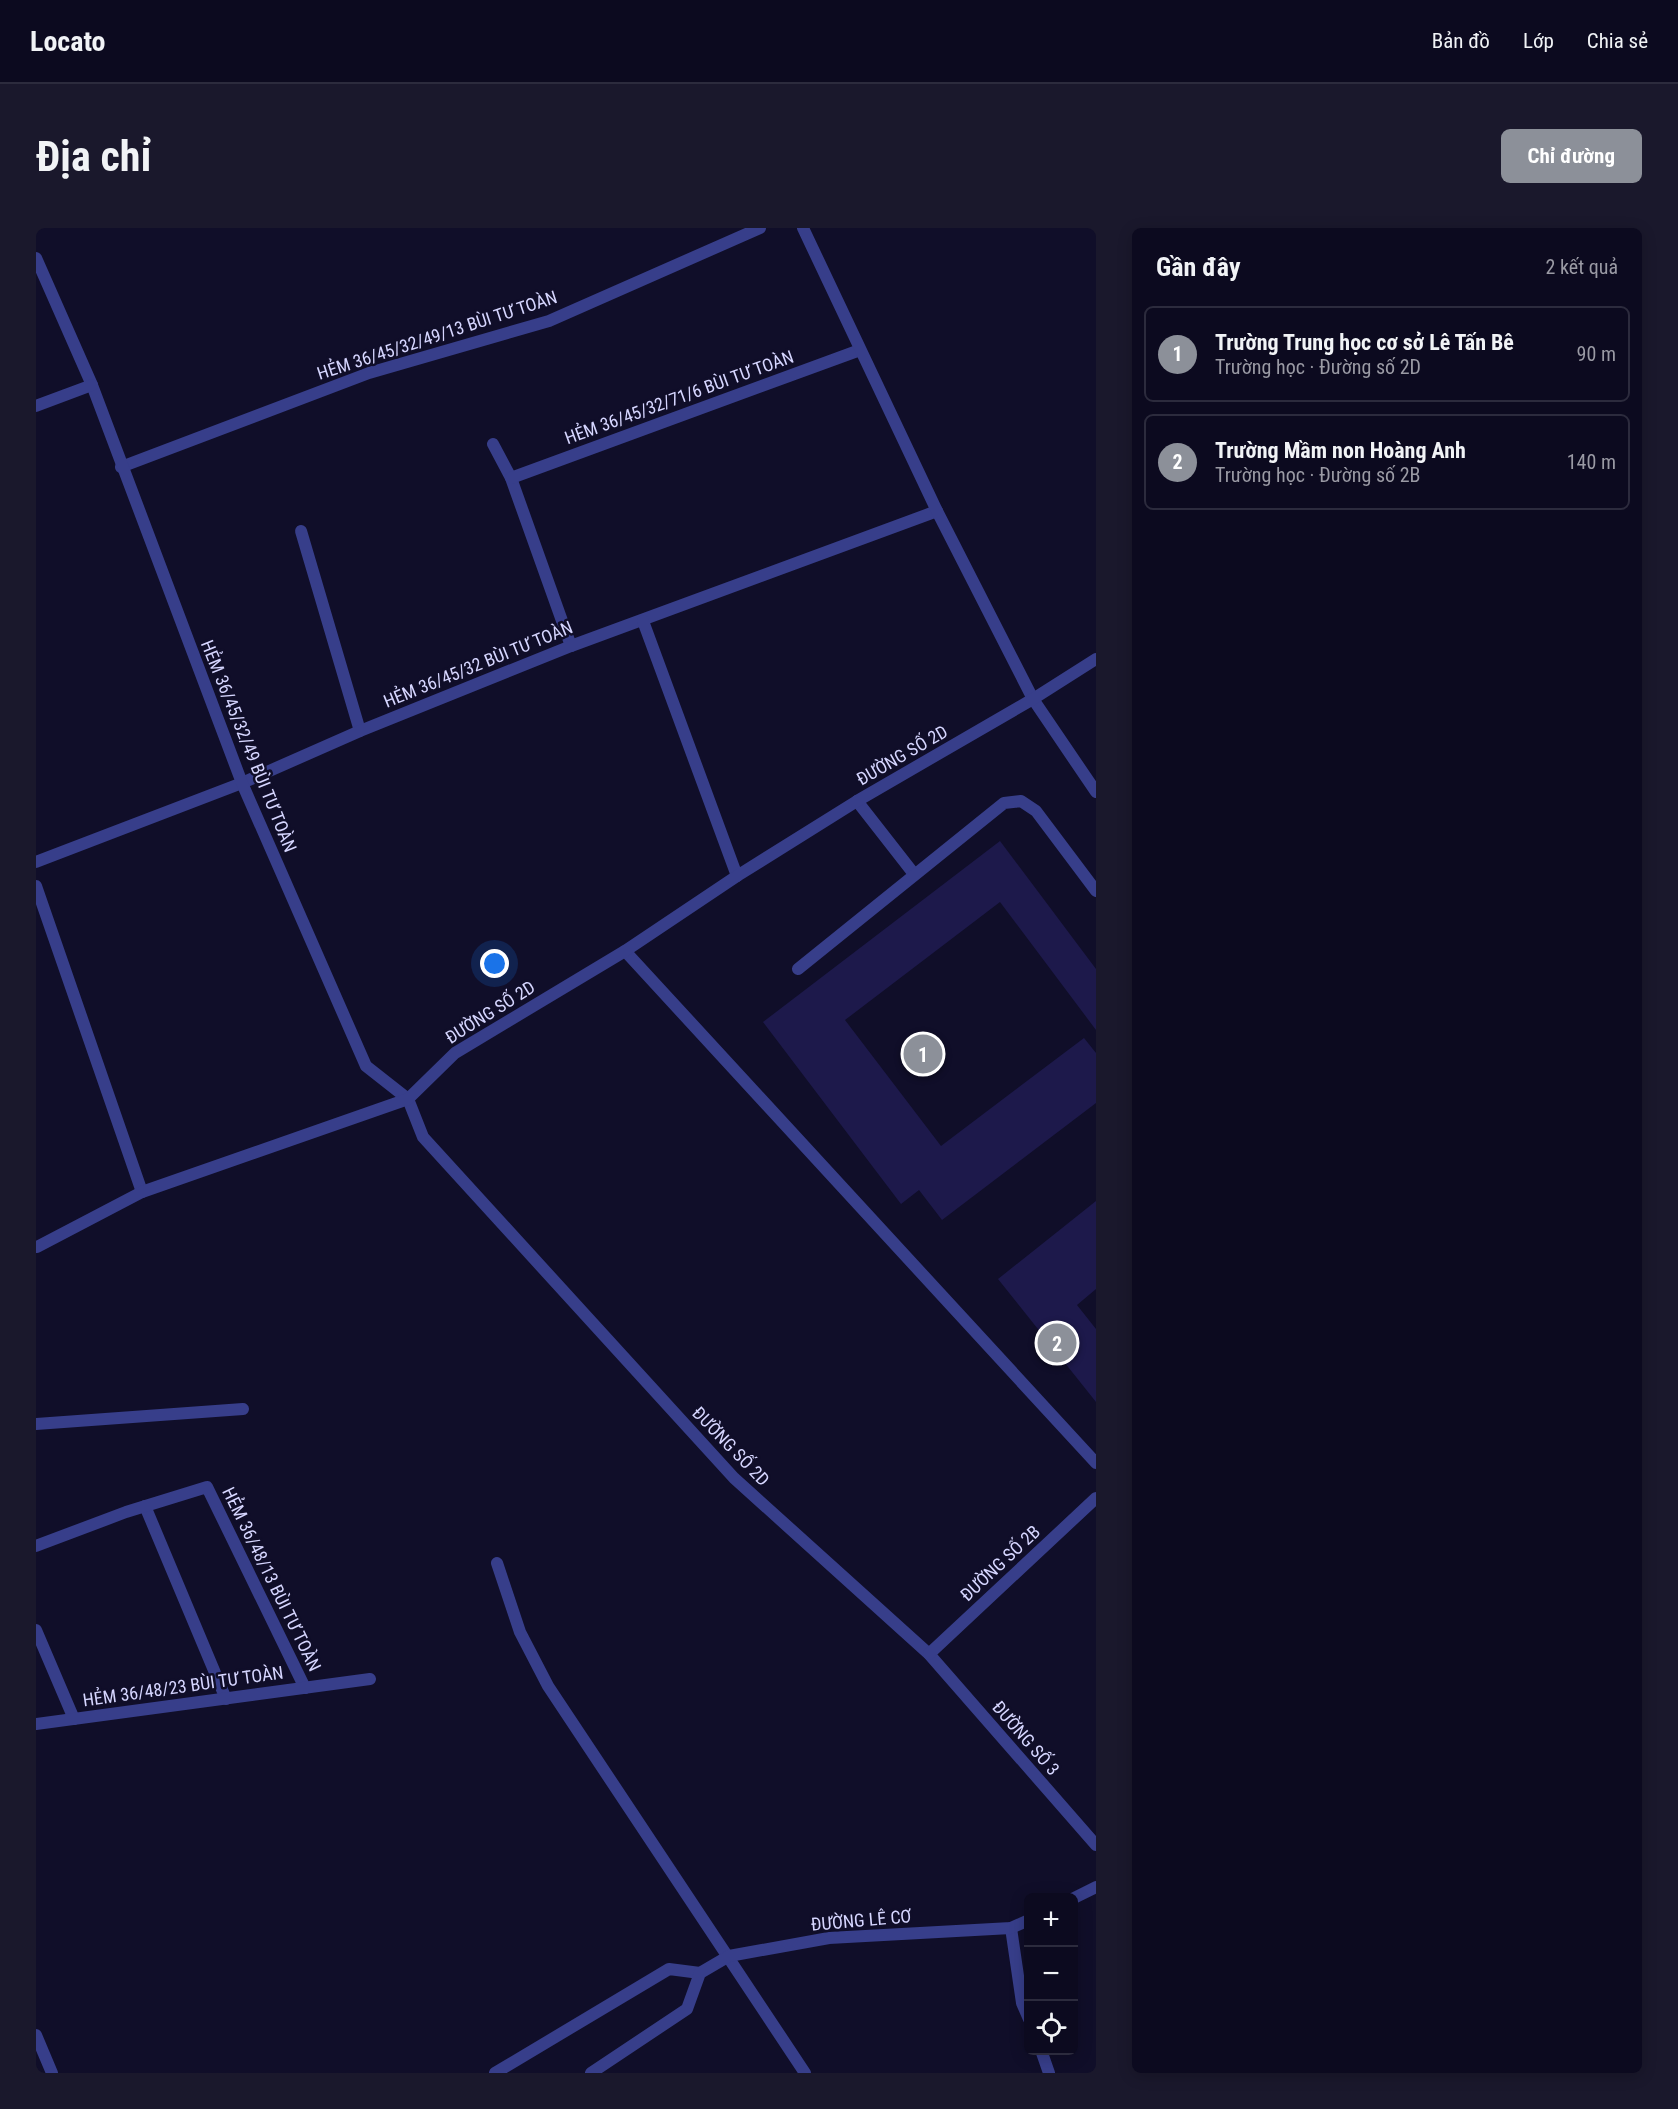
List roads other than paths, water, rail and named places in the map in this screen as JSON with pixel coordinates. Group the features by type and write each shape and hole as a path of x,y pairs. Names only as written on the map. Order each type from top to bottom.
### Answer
{"street":[{"name":"HẺM 36/45/32/49/13 BÙI TƯ TOÀN","path":"121,467 369,373 549,321 760,228"},
{"path":"803,228 937,511 1033,699 1096,792"},
{"name":"HẺM 36/45/32/49 BÙI TƯ TOÀN","path":"36,258 92,385 242,783 366,1066 408,1099"},
{"name":"HẺM 36/45/32/71/6 BÙI TƯ TOÀN","path":"511,478 860,350"},
{"path":"36,406 92,385"},
{"path":"493,444 511,478 571,646"},
{"name":"HẺM 36/45/32 BÙI TƯ TOÀN","path":"36,862 242,783 360,731 571,646 937,511"},
{"path":"301,531 360,731"},
{"path":"643,621 738,876"},
{"name":"ĐƯỜNG SỐ 2D","path":"929,1654 734,1478 423,1137 408,1099 455,1053 626,951 738,876 857,801 1033,699 1096,659"},
{"path":"857,801 914,874"},
{"path":"798,969 1004,803 1021,801 1036,811 1096,891"},
{"path":"36,886 142,1192"},
{"path":"626,951 1096,1463"},
{"path":"36,1246 142,1192 408,1099"},
{"path":"36,1424 243,1409"},
{"name":"HẺM 36/48/13 BÙI TƯ TOÀN","path":"36,1546 145,1506 207,1487 305,1688"},
{"name":"ĐƯỜNG SỐ 2B","path":"929,1654 1096,1498"},
{"path":"145,1506 226,1699"},
{"path":"497,1563 520,1632 548,1686 806,2073"},
{"path":"36,1630 74,1719"},
{"name":"ĐƯỜNG SỐ 3","path":"929,1654 1096,1845"},
{"name":"HẺM 36/48/23 BÙI TƯ TOÀN","path":"36,1724 370,1679"},
{"path":"1078,1896 1096,1887"},
{"name":"ĐƯỜNG LÊ CƠ","path":"700,1973 729,1956 829,1938 1011,1928 1024,1922"},
{"path":"1011,1928 1024,2008"},
{"path":"495,2073 669,1969 700,1973 687,2009 591,2073"},
{"path":"36,2035 52,2073"},
{"path":"1043,2055 1049,2073"}],"place":[{"name":"Trường Trung học cơ sở Lê Tấn Bê","path":"923,1054"},
{"name":"Trường Mầm non Hoàng Anh","path":"1057,1343"}]}
